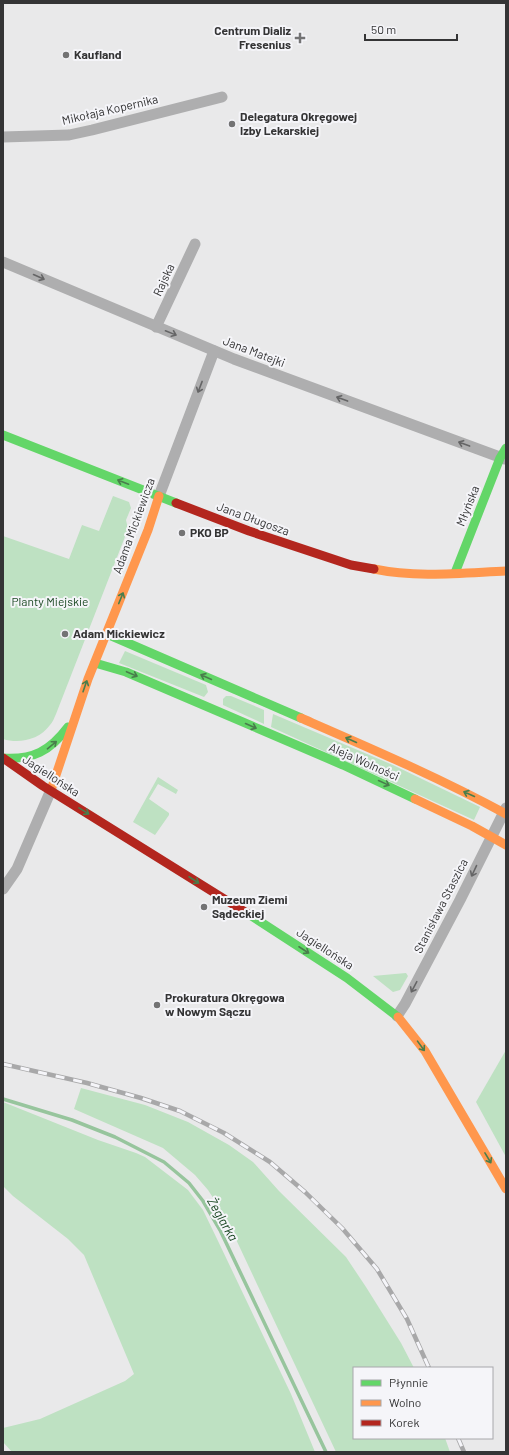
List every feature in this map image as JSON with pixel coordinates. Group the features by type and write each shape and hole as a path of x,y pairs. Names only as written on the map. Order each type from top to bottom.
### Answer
{"street":[{"name":"Mikołaja Kopernika","path":"3,138 69,135 222,97"},
{"name":"Rajska","path":"156,327 195,244"},
{"name":"Jana Matejki","path":"3,262 214,351 504,455"},
{"name":"Adama Mickiewicza","path":"3,889 17,869 51,790 77,710 148,530 159,496 214,351"},
{"name":"Jana Długosza","path":"3,435 249,531 351,565 400,573 506,571"},
{"name":"Młyńska","path":"455,573 504,455"},
{"name":"Aleja Wolności","path":"107,634 219,686 350,739 505,811"},
{"name":"Aleja Wolności","path":"95,663 126,672 211,705 356,770 506,844"},
{"name":"Adama Mickiewicza","path":"3,758 25,758 34,756 49,748 64,733 77,710"},
{"name":"Jagiellońska","path":"3,758 347,978 397,1016 425,1051 506,1189"},
{"name":"Stanisława Staszica","path":"397,1016 405,1004 460,900 491,836 505,811"}],"green space":[{"name":"Planty Miejskie","path":"113,496 129,502 131,508 126,520 128,529 56,714 51,724 35,737 22,741 3,739 3,536 69,559 82,525 99,531"},
{"path":"125,651 206,685 208,692 204,697 119,663"},
{"path":"226,696 231,696 264,710 264,724 223,705 223,699"},
{"path":"273,714 393,765 480,807 474,820 271,727"},
{"path":"158,777 178,790 176,794 158,784 149,799 169,813 155,835 133,822"},
{"path":"406,973 408,976 400,990 393,992 373,976"},
{"path":"506,1050 506,1157 476,1102"},
{"path":"81,1088 145,1105 188,1122 229,1145 253,1162 279,1191 346,1257 401,1343 413,1367 353,1367 353,1439 445,1439 450,1452 336,1452 225,1216 208,1190 195,1175 163,1148 74,1109"},
{"path":"3,1102 145,1157 188,1190 203,1210 291,1394 315,1452 12,1452 3,1442 3,1428 40,1419 125,1381 134,1374 84,1255 68,1239 13,1196 3,1186"}],"waterway":[{"name":"Żeglarka","path":"3,1099 72,1120 115,1137 164,1162 189,1183 203,1201 220,1230 326,1452"}],"railway":[{"path":"3,1064 87,1083 141,1098 180,1111 224,1133 270,1162 305,1192 342,1228 377,1269 407,1319 429,1367"},
{"path":"458,1439 464,1452"}],"traffic: fast":[{"path":"3,435 176,503"},
{"path":"455,573 500,458 506,448"},
{"path":"107,634 301,718"},
{"path":"95,663 126,672 343,765 415,799"},
{"path":"3,758 23,757 40,752 54,742 68,727"},
{"path":"250,915 347,978 398,1017"}],"traffic: slow":[{"path":"51,790 88,679 148,530 159,496"},
{"path":"374,569 390,572 423,574 506,571"},
{"path":"301,718 379,752 506,814"},
{"path":"415,799 472,826 506,845"},
{"path":"398,1017 425,1051 506,1189"}],"traffic: jam":[{"path":"176,503 249,531 351,565 374,569"},
{"path":"3,758 43,786 250,915"}],"place":[{"name":"Centrum Dializ Fresenius","path":"300,38"},
{"name":"Kaufland","path":"66,55"},
{"name":"Delegatura Okręgowej Izby Lekarskiej","path":"232,124"},
{"name":"PKO BP","path":"182,533"},
{"name":"Adam Mickiewicz","path":"65,634"},
{"name":"Muzeum Ziemi Sądeckiej","path":"204,907"},
{"name":"Prokuratura Okręgowa w Nowym Sączu","path":"157,1005"}]}
